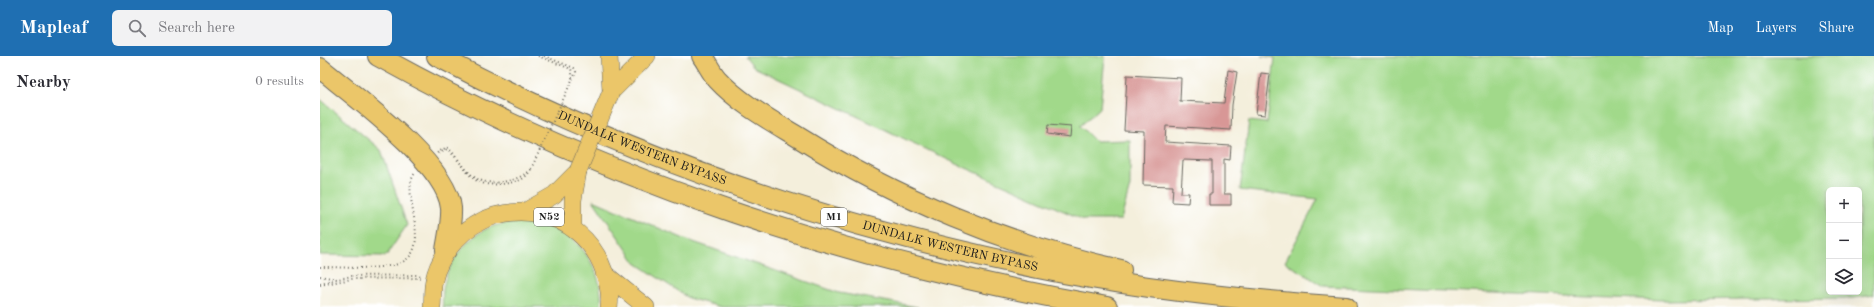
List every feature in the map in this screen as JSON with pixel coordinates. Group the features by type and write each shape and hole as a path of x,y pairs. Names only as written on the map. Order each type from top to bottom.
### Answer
{"highway":[{"name":"M1","path":"378,56 510,123 660,186 816,240 898,262 1022,292 1107,307"},
{"name":"DUNDALK WESTERN BYPASS","path":"437,56 477,77 575,122 662,158 847,221 940,246 1040,269 1161,288 1255,300"},
{"path":"702,56 716,78 728,91 763,116 835,160 917,202 1021,243 1105,266 1255,300 1346,307"},
{"path":"320,68 405,140 435,173 445,191 451,208 446,250"}],"main road":[{"name":"N52","path":"609,56 611,92"},
{"name":"N52","path":"573,230 573,200 578,171 611,92 647,56"},
{"name":"N52","path":"526,211 554,195 578,171"},
{"name":"N52","path":"432,307 429,279 446,250 466,229 484,219 502,213 526,211 556,218 583,237 600,259 608,284 609,307"},
{"path":"604,273 646,307"}],"path":[{"path":"538,56 571,69 572,80"},
{"path":"434,156 442,148 447,147 472,177 481,182 492,183 511,180 522,177 531,169 576,72 574,68 544,56"},
{"path":"320,267 380,266 395,263 406,257 412,249 415,236 408,191 410,178 416,171"},
{"path":"320,284 352,276 417,275 429,279"},
{"path":"320,276 338,279 416,277 429,279"},
{"path":"320,284 352,279"}],"green space":[{"path":"745,56 1105,56 1100,108 1080,126 1095,141 1130,140 1130,186 1121,220 1084,220 957,164 754,67"},
{"path":"1262,56 1874,56 1874,295 1853,298 1662,300 1323,286 1285,262 1318,199 1240,190 1249,121 1267,123 1275,58"},
{"path":"320,99 381,150 407,225 386,256 320,255"},
{"path":"593,200 682,238 839,293 918,307 721,307 688,298 636,263"},
{"path":"529,221 550,226 562,232 581,248 595,270 599,282 601,307 443,307 444,284 447,273 452,262 466,244 475,236 489,228 506,223"}],"building":[{"path":"1228,70 1237,72 1232,105 1231,130 1166,126 1165,142 1231,146 1230,160 1224,159 1224,194 1231,194 1231,205 1209,205 1209,194 1212,194 1212,161 1183,160 1181,193 1189,193 1188,203 1172,202 1173,186 1143,185 1144,131 1124,130 1127,75 1181,78 1180,101 1224,103"},
{"path":"1261,73 1270,74 1265,115 1256,114"},
{"path":"1048,125 1071,127 1070,137 1047,134"}]}
